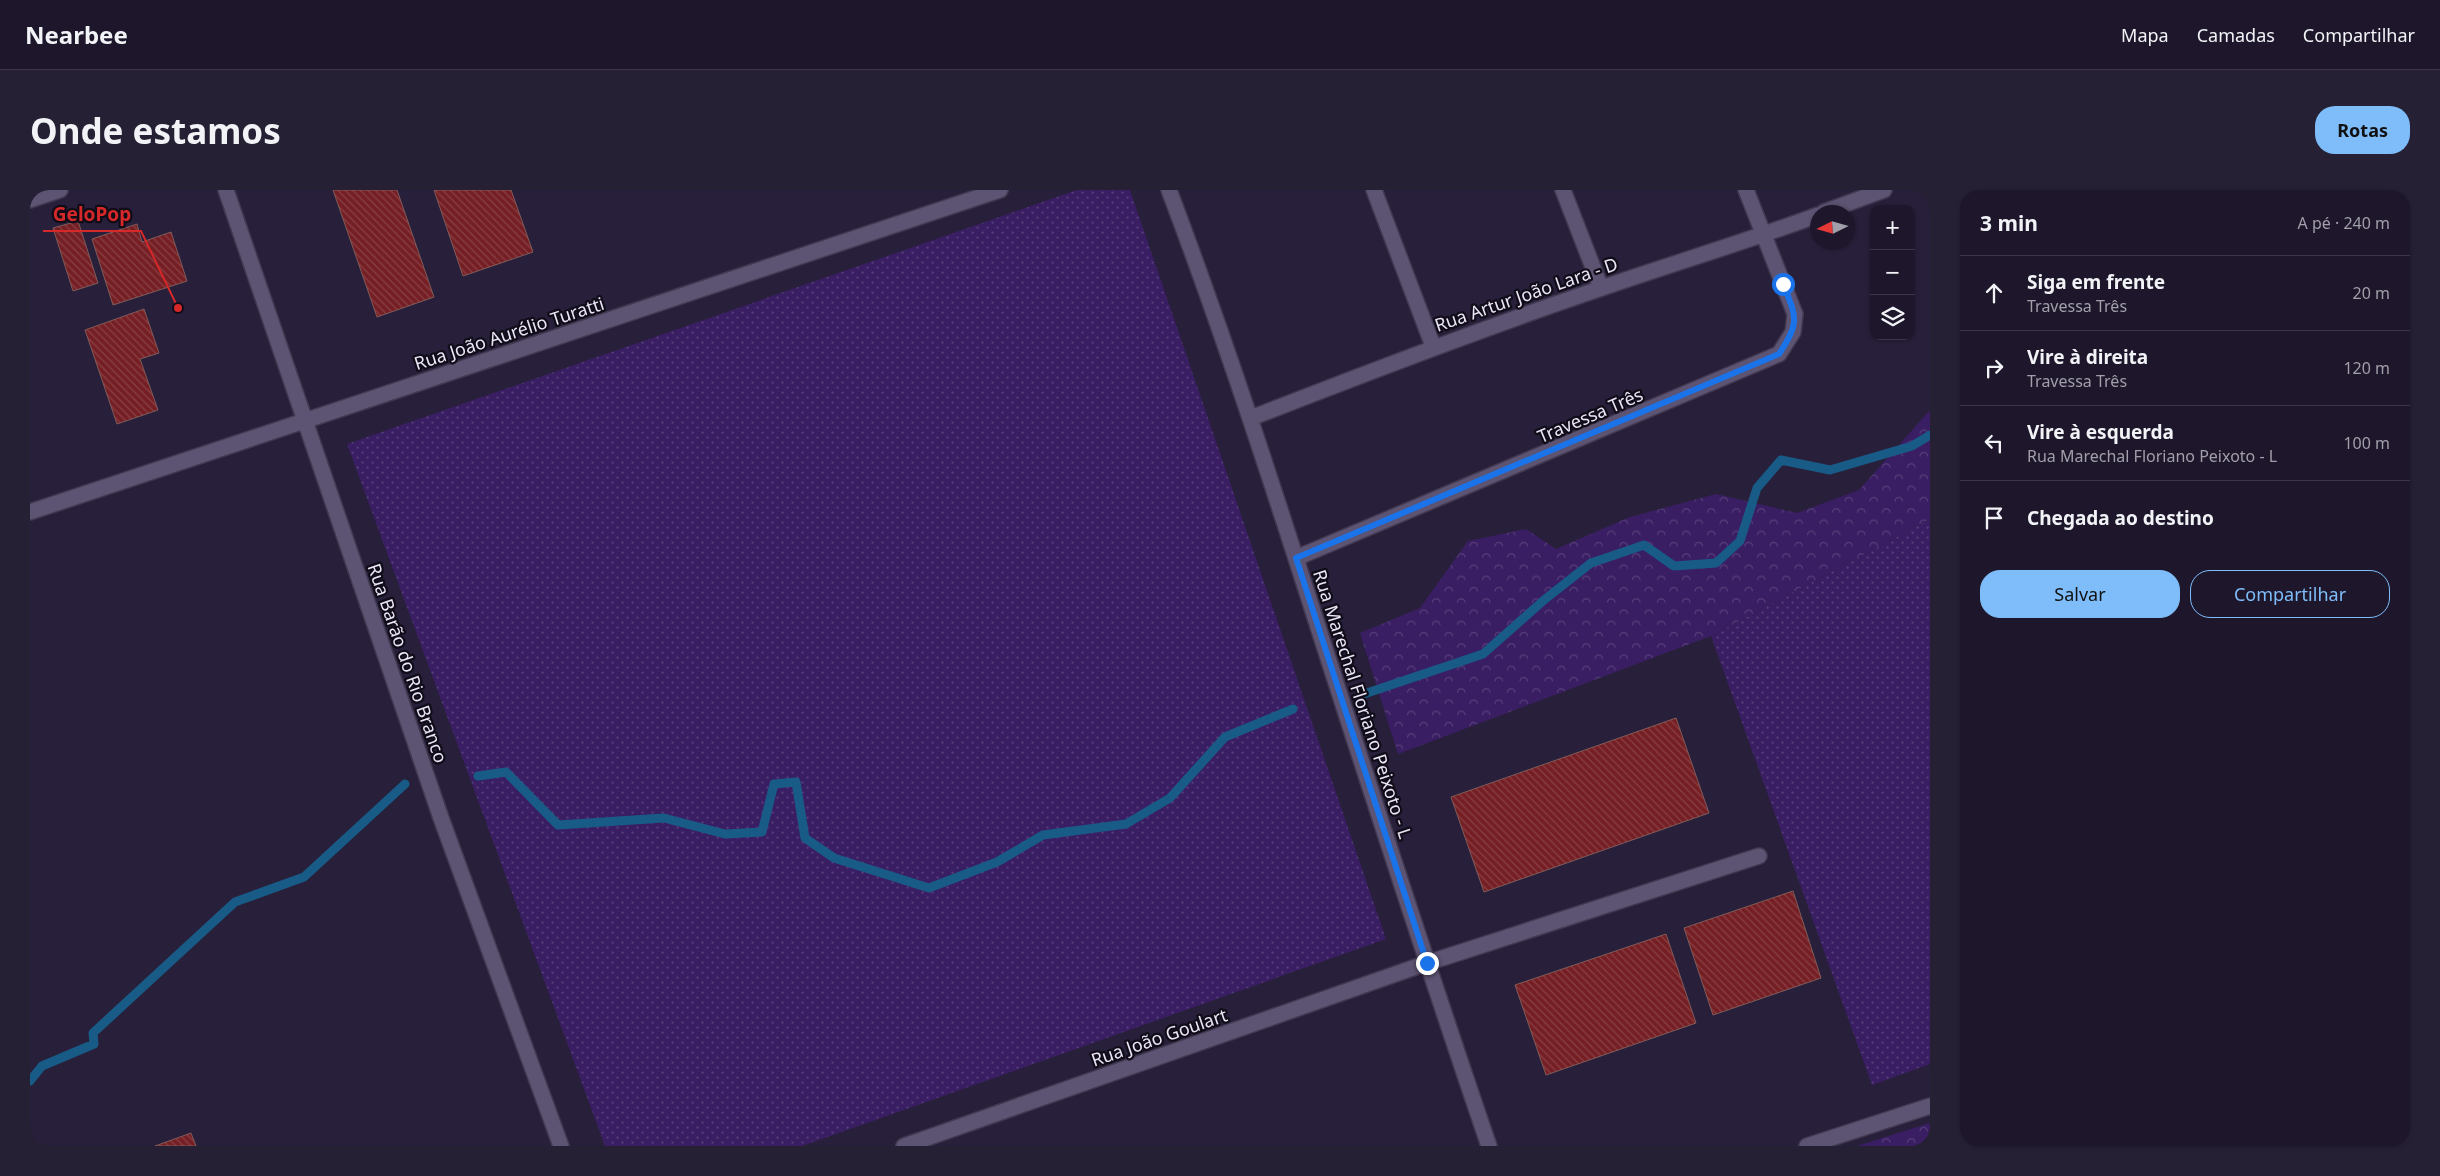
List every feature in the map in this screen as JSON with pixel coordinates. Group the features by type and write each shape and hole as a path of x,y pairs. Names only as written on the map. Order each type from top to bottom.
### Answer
{"street":[{"path":"30,200 60,190"},
{"name":"Rua Barão do Rio Branco","path":"226,190 441,818 561,1146"},
{"name":"Rua João Aurélio Turatti","path":"30,512 1000,190"},
{"name":"Rua Marechal Floriano Peixoto - L","path":"1169,190 1206,286 1427,963 1489,1146"},
{"path":"1374,190 1433,346"},
{"path":"1563,190 1601,288"},
{"name":"Travessa Três","path":"1296,558 1779,354 1793,332 1795,314 1762,236 1746,190"},
{"path":"1842,205 1877,191"},
{"name":"Rua Artur João Lara - D","path":"1250,418 1433,346 1601,288 1762,236 1810,218"},
{"name":"Rua João Goulart","path":"904,1146 1427,963 1759,856"},
{"path":"1807,1146 1930,1106"}],"green space":[{"path":"1077,190 1130,190 1386,939 802,1146 605,1146 347,444"},
{"path":"1930,410 1930,519 1711,636 1398,754 1360,633 1420,608 1468,541 1526,529 1556,549 1630,517 1716,494 1797,513 1859,490"},
{"path":"1930,519 1930,1064 1872,1085 1711,636"},
{"path":"1930,1123 1930,1146 1857,1146"}],"building":[{"path":"333,190 397,190 434,297 377,317"},
{"path":"434,190 511,190 533,252 463,276"},
{"path":"78,221 98,283 73,291 53,228"},
{"path":"137,224 142,242 171,232 187,281 113,305 92,239"},
{"path":"144,309 159,353 140,359 158,410 117,424 85,330"},
{"path":"1676,718 1709,813 1484,892 1451,797"},
{"path":"1793,891 1821,978 1713,1015 1684,928"},
{"path":"1666,934 1696,1023 1546,1075 1515,985"},
{"path":"191,1133 196,1146 155,1146"}],"waterway":[{"path":"1364,694 1483,654 1544,600 1591,563 1644,545 1674,566 1716,563 1740,541 1757,488 1781,460 1830,470 1912,446 1930,435"},
{"path":"478,776 506,772 558,825 664,818 725,834 762,832 774,784 796,782 805,838 834,858 929,888 997,862 1043,835 1126,824 1170,798 1225,737 1293,709"},
{"path":"30,1081 42,1066 94,1044 93,1033 235,902 304,877 405,784"}],"place":[{"name":"GeloPop","path":"178,308"}],"route":[{"path":"1427,963 1296,558 1558,449 1779,354 1793,332 1795,314 1783,284"}]}
